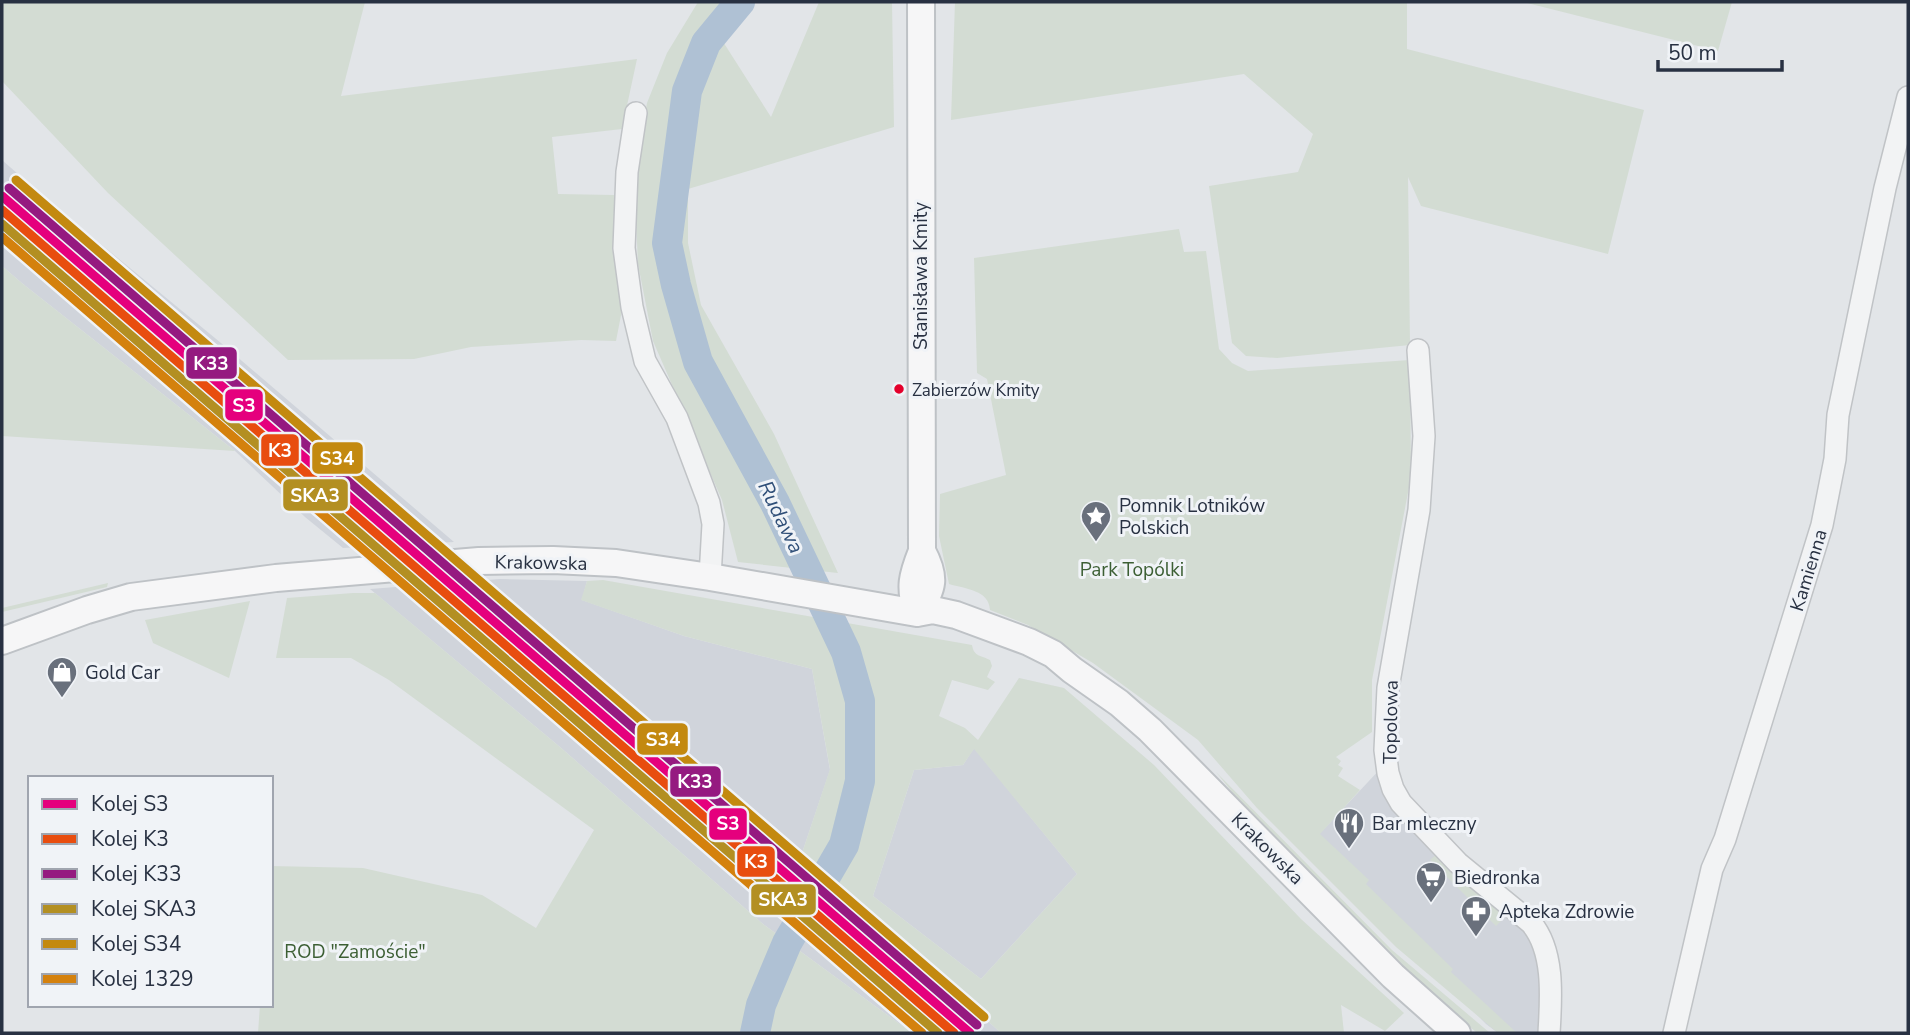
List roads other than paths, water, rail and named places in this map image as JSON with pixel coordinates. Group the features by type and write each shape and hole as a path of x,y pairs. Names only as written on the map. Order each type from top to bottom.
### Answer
{"main road":[{"name":"Stanisława Kmity","path":"917,612 930,594 932,580 922,551 921,2"},
{"name":"Krakowska","path":"2,641 131,597 264,579 472,561 616,563 917,612 932,626 979,638 1072,670 1119,703 1150,730 1393,976 1457,1033"}],"street":[{"name":"Kamienna","path":"1674,1033 1712,869 1725,839 1822,525 1835,459 1838,415 1885,188 1908,97"},
{"path":"636,113 627,172 624,248 632,307 645,360 677,418 709,503 713,524 710,577"},
{"name":"Topolowa","path":"1418,350 1424,436 1419,509 1388,688 1385,750 1388,773 1401,803 1458,863 1531,923 1539,935 1545,952 1550,986 1549,1033"}],"waterway":[{"name":"Rudawa","path":"740,2 706,43 687,91 667,243 698,362 775,503 846,652 860,701 860,781 844,845 787,943 761,1005 755,1033"}],"rail line":[{"name":"S34","path":"16,180 984,1017"},
{"name":"K33","path":"9,188 977,1025"},
{"name":"S3","path":"2,196 970,1033"},
{"name":"K3","path":"2,210 954,1033"},
{"name":"SKA3","path":"2,224 938,1033"},
{"name":"1329","path":"2,237 922,1033"}],"place":[{"name":"Zabierzów Kmity","path":"899,389"},
{"name":"Pomnik Lotników Polskich","path":"1096,543"},
{"name":"Gold Car","path":"62,699"},
{"name":"Bar mleczny","path":"1349,850"},
{"name":"Biedronka","path":"1431,904"},
{"name":"Apteka Zdrowie","path":"1476,938"}],"park label":[{"name":"Park Topólki","path":"1132,569"},
{"name":"ROD \"Zamoście\"","path":"355,951"}]}
